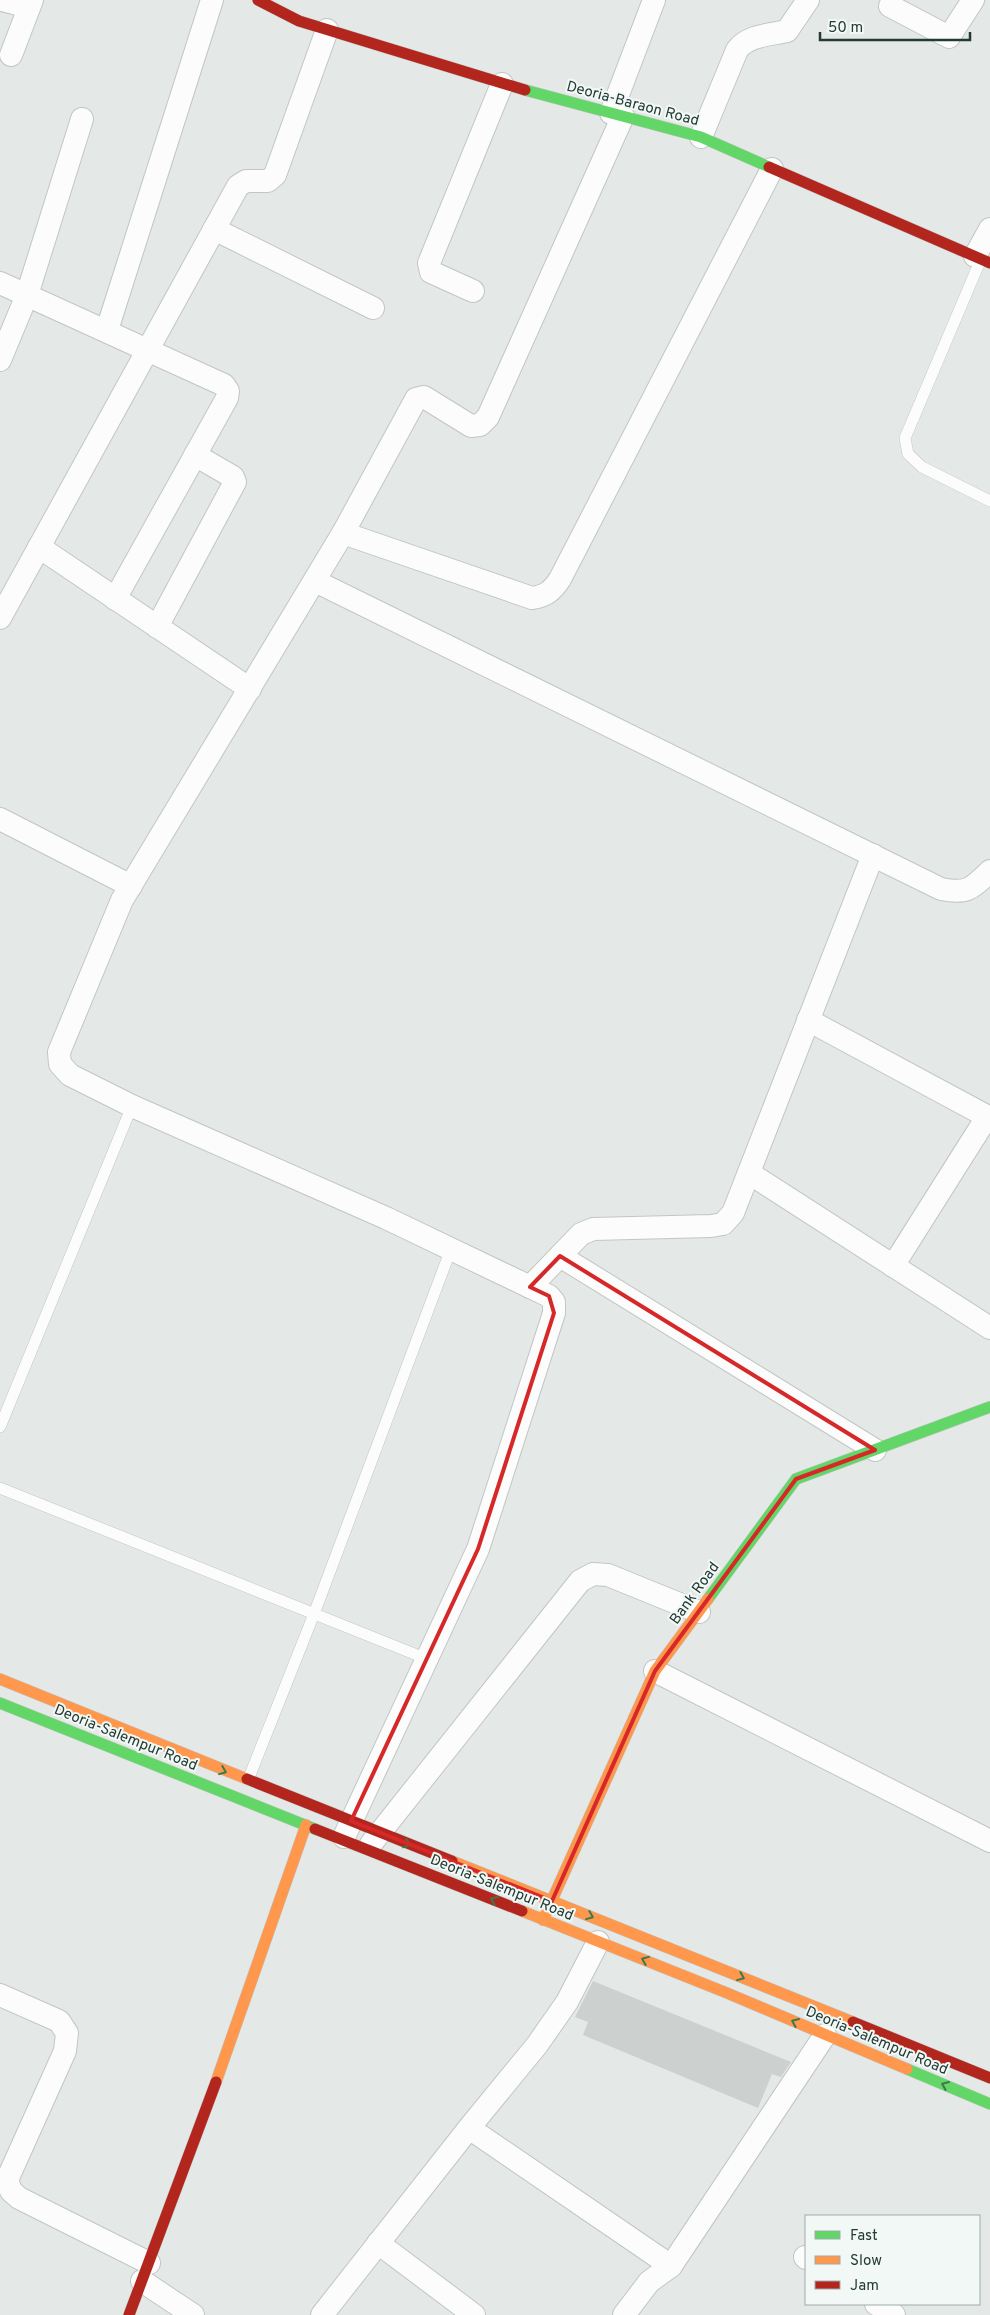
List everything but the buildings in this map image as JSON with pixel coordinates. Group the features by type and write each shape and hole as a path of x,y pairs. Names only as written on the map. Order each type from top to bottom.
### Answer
{"main road":[{"name":"Deoria-Baraon Road","path":"258,0 299,21 502,84 702,137 982,259"},
{"name":"Bank Road","path":"543,1920 655,1671 796,1480 990,1407"},
{"name":"Deoria-Salempur Road","path":"0,1679 248,1780 346,1830 543,1920 990,2104"},
{"name":"Deoria-Salempur Road","path":"0,1703 306,1825 346,1830 373,1841 552,1901 990,2078"},
{"path":"129,2315 233,2036 306,1825"}],"street":[{"path":"2,0 31,4 10,55"},
{"path":"106,330 212,0"},
{"path":"346,1830 478,1549 554,1313 554,1302 549,1296 386,1218 132,1106 70,1075 60,1064 59,1052 122,900 315,581 416,399 424,397 471,426 480,425 488,417 617,115 654,0"},
{"path":"702,137 737,50 748,40 787,31 808,0"},
{"path":"885,2 949,37 973,0"},
{"path":"0,618 238,186 246,181 268,181 274,175 327,30"},
{"path":"473,291 431,272 429,264 502,84"},
{"path":"0,360 27,295 82,119"},
{"path":"343,533 532,598 544,596 553,589 569,562 772,169"},
{"path":"214,229 373,308"},
{"path":"982,259 990,229"},
{"path":"0,283 148,349 224,386 228,391 227,398 115,599"},
{"path":"157,627 236,482 233,477 195,455"},
{"path":"39,548 250,689"},
{"path":"315,581 941,889 959,892 972,888 990,871"},
{"path":"0,819 131,886"},
{"path":"530,1287 581,1234 593,1229 723,1224 732,1214 873,855"},
{"path":"808,1020 989,1117 893,1266"},
{"path":"748,1173 990,1328"},
{"path":"560,1256 875,1450"},
{"path":"373,1841 580,1582 593,1574 608,1575 698,1612"},
{"path":"655,1671 990,1841"},
{"path":"322,2315 469,2128 538,2045 567,2002 598,1942"},
{"path":"0,1995 59,2021 67,2032 66,2051 7,2180 12,2191 19,2198 145,2272 193,2315"},
{"path":"624,2315 649,2282 671,2266 825,2035"},
{"path":"469,2128 671,2266"},
{"path":"378,2244 474,2315"},
{"path":"878,2305 894,2315"}],"lane":[{"path":"982,259 905,438 908,454 922,467 990,501"},
{"path":"0,1427 132,1106"},
{"path":"248,1780 314,1614 451,1249"},
{"path":"0,1488 426,1659"}],"highlighted area":[{"path":"560,1256 875,1450 796,1479 655,1671 552,1901 351,1821 478,1549 554,1313 549,1296 530,1287"}],"traffic: fast":[{"path":"525,90 701,137 769,167"},
{"path":"708,1599 796,1479 990,1407"},
{"path":"0,1703 315,1829"},
{"path":"907,2069 990,2104"}],"traffic: slow":[{"path":"543,1920 655,1671 708,1599"},
{"path":"0,1679 247,1779"},
{"path":"216,2082 306,1825"},
{"path":"452,1861 853,2022"},
{"path":"522,1911 727,1993 907,2069"}],"traffic: jam":[{"path":"258,0 299,21 525,90"},
{"path":"769,167 990,263"},
{"path":"247,1779 452,1861"},
{"path":"315,1829 522,1911"},
{"path":"853,2022 990,2078"},
{"path":"129,2315 216,2082"}]}
